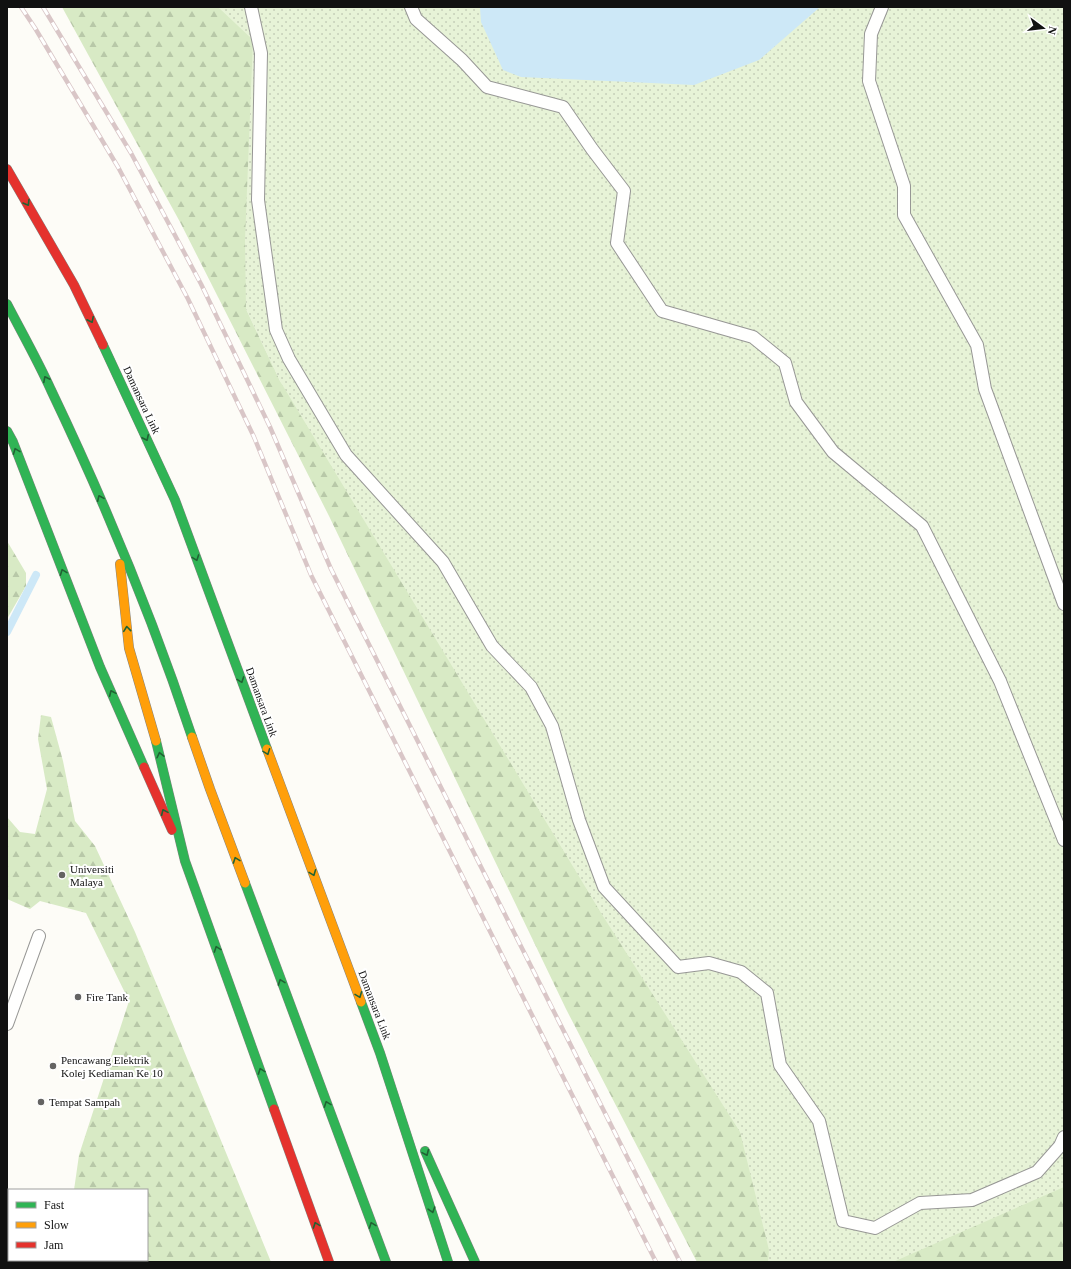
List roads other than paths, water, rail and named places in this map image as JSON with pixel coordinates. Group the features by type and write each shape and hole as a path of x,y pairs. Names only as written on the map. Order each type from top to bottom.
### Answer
{"main road":[{"name":"Damansara Link","path":"7,169 74,285 175,500 380,1054 448,1262"},
{"path":"7,304 51,389 116,533 180,700 213,797 386,1262"},
{"path":"7,431 13,442 100,667 185,861 330,1262"},
{"path":"116,533 129,648 157,744 185,861"},
{"path":"380,1054 413,1125"},
{"path":"420,1140 475,1262"}],"lane":[{"path":"251,7 261,53 258,200 276,330 289,359 346,456 443,562 492,646 531,687 552,726 579,820 604,887 678,967 709,964 741,972 767,993 780,1065 819,1122 843,1221 875,1228 920,1203 972,1200 1037,1172 1060,1146 1064,1137"},
{"path":"411,7 416,18 462,60 488,87 563,107 592,149 624,191 617,243 662,311 753,337 785,362 796,402 833,452 922,526 1000,681 1064,840"},
{"path":"882,7 871,34 869,81 904,186 904,215 976,345 985,389 1064,604"},
{"path":"7,1024 39,936"}],"water":[{"path":"480,7 820,7 759,60 694,85 521,77 503,70 481,22"}],"waterway":[{"path":"7,632 36,575"}],"railway":[{"path":"21,7 118,167 188,299 254,437 311,575 656,1262"},
{"path":"43,7 131,153 201,284 270,427 331,569 680,1262"}],"place":[{"name":"Universiti Malaya","path":"62,875"},
{"name":"Fire Tank","path":"78,997"},
{"name":"Pencawang Elektrik Kolej Kediaman Ke 10","path":"53,1066"},
{"name":"Tempat Sampah","path":"41,1102"}]}
